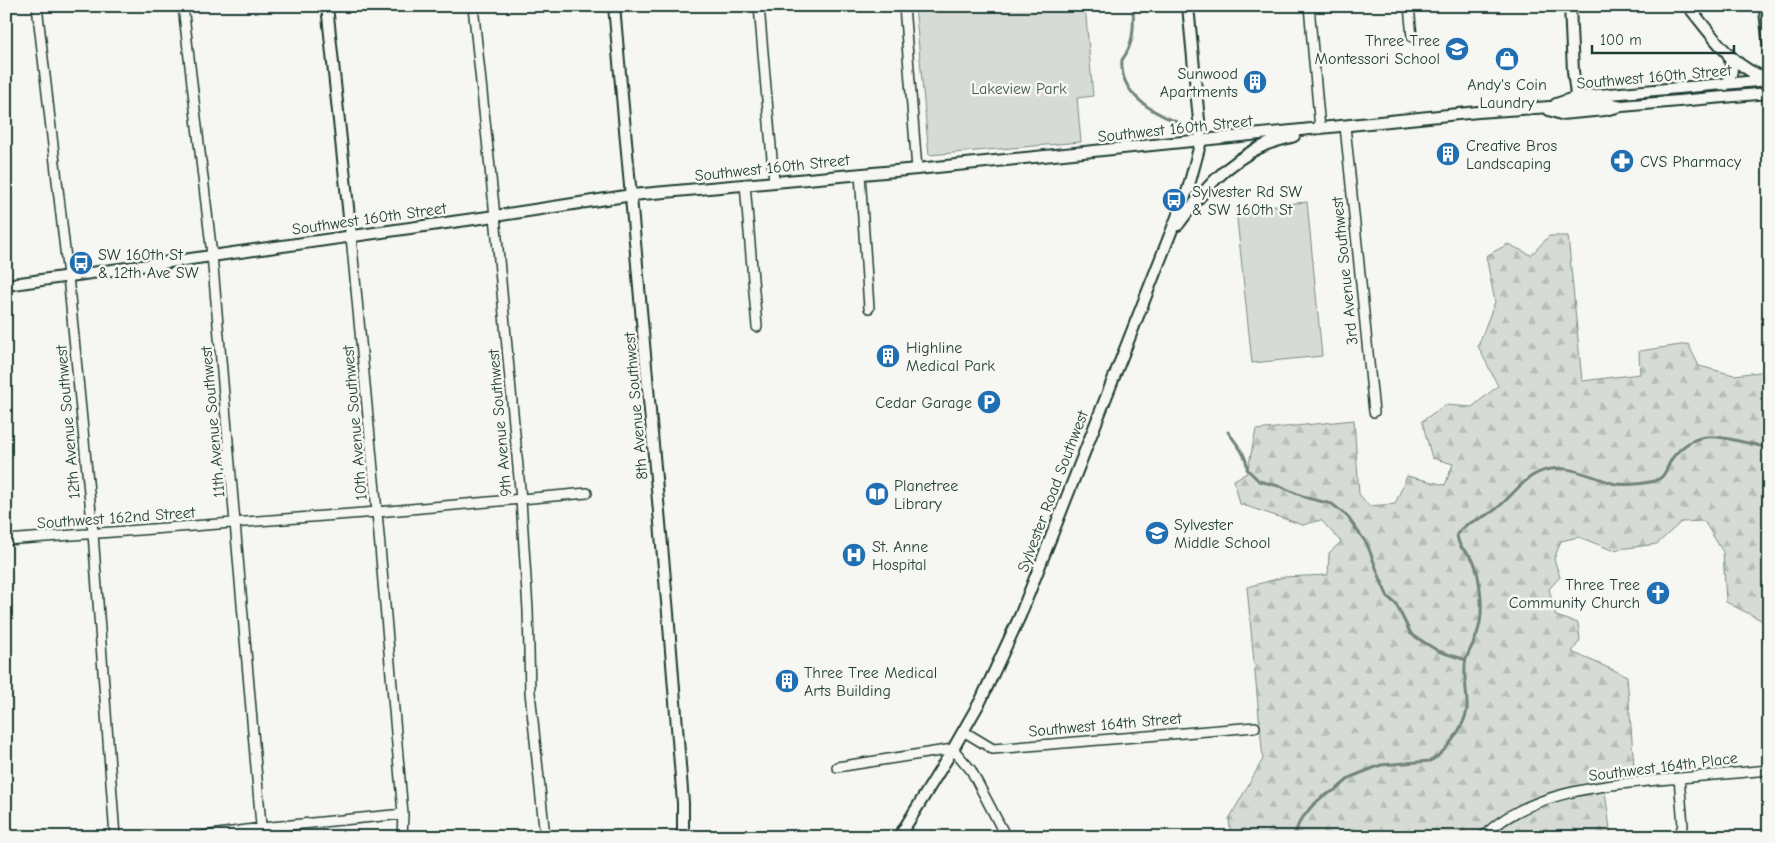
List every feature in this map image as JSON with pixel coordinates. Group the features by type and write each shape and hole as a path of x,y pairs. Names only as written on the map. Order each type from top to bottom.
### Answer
{"main road":[{"path":"1765,6 1769,43"}],"street":[{"name":"12th Avenue Southwest","path":"37,6 68,276 93,533 114,837"},
{"name":"11th Avenue Southwest","path":"183,6 212,255 261,832"},
{"name":"10th Avenue Southwest","path":"327,6 377,512 403,814 402,837"},
{"name":"9th Avenue Southwest","path":"473,6 495,216 521,500 528,610 530,692 545,837"},
{"name":"8th Avenue Southwest","path":"614,6 667,594 683,803 683,837"},
{"path":"759,6 774,182"},
{"path":"904,6 916,169"},
{"name":"Sylvester Road Southwest","path":"899,837 953,749 980,700 1020,616 1194,171 1201,141 1188,6"},
{"path":"1170,236 1201,194 1237,160 1265,145 1318,129 1309,6"},
{"path":"1409,6 1412,37"},
{"path":"1570,6 1572,71 1577,101"},
{"path":"1688,6 1728,53 1750,72 1769,79"},
{"path":"1726,85 1733,71 1728,53"},
{"name":"Southwest 160th Street","path":"6,285 632,195 916,169 1478,112 1543,108 1577,101 1769,79"},
{"name":"Southwest 160th Street","path":"1543,108 1561,114 1605,110 1622,106 1769,93"},
{"name":"Southwest 160th Street","path":"1577,101 1606,102 1622,106"},
{"name":"3rd Avenue Southwest","path":"1345,126 1374,412"},
{"path":"860,174 869,308"},
{"path":"745,184 757,328"},
{"name":"Southwest 162nd Street","path":"6,540 377,512 587,493"},
{"name":"Southwest 164th Street","path":"963,731 993,749 1255,727"},
{"path":"837,768 953,749 971,770 1006,837"},
{"name":"Southwest 164th Place","path":"1483,837 1512,813 1573,793 1613,785 1769,770"},
{"path":"1679,778 1683,825 1679,837"},
{"path":"197,837 261,832 403,814"}],"green space":[{"name":"Lakeview Park","path":"915,6 1085,6 1093,96 1077,98 1081,142 929,155"},
{"path":"1307,202 1322,356 1252,363 1236,209"},
{"path":"1549,236 1568,236 1582,381 1640,374 1639,351 1688,344 1699,366 1734,375 1768,371 1769,624 1726,602 1723,552 1704,521 1681,522 1657,544 1612,550 1579,537 1561,541 1554,559 1560,577 1549,589 1556,616 1578,623 1580,640 1572,652 1627,676 1635,779 1604,783 1611,837 1231,837 1229,819 1263,759 1247,587 1284,577 1328,575 1329,553 1341,542 1321,520 1303,525 1240,504 1234,480 1247,473 1256,430 1354,420 1359,494 1369,506 1395,504 1407,476 1445,485 1453,464 1432,458 1422,421 1445,405 1472,407 1498,386 1478,346 1495,302 1486,256 1508,244 1531,255"}],"waterway":[{"path":"1133,6 1131,41 1122,60 1122,72 1131,91 1139,100 1157,113 1177,122"},
{"path":"1228,432 1243,454 1247,469 1259,481 1282,487 1307,498 1332,504 1347,516 1367,544 1388,597 1396,604 1411,634 1438,651 1466,660"},
{"path":"1293,837 1300,821 1312,806 1351,777 1381,765 1430,761 1448,746 1458,731 1467,709 1466,659 1477,634 1481,612 1480,586 1475,565 1458,540 1457,534 1465,526 1492,512 1527,480 1542,471 1552,469 1572,470 1616,484 1639,484 1654,481 1661,477 1674,456 1690,442 1698,439 1706,437 1723,438 1757,445 1769,450"}],"place":[{"name":"Three Tree Montessori School","path":"1457,49"},
{"name":"Andy's Coin Laundry","path":"1507,59"},
{"name":"Sunwood Apartments","path":"1255,82"},
{"name":"Creative Bros Landscaping","path":"1448,154"},
{"name":"CVS Pharmacy","path":"1622,161"},
{"name":"Sylvester Rd SW & SW 160th St","path":"1174,200"},
{"name":"SW 160th St & 12th Ave SW","path":"81,263"},
{"name":"Highline Medical Park","path":"888,356"},
{"name":"Cedar Garage","path":"989,402"},
{"name":"Planetree Library","path":"877,494"},
{"name":"Sylvester Middle School","path":"1157,533"},
{"name":"St. Anne Hospital","path":"854,555"},
{"name":"Three Tree Community Church","path":"1658,593"},
{"name":"Three Tree Medical Arts Building","path":"787,681"}]}
